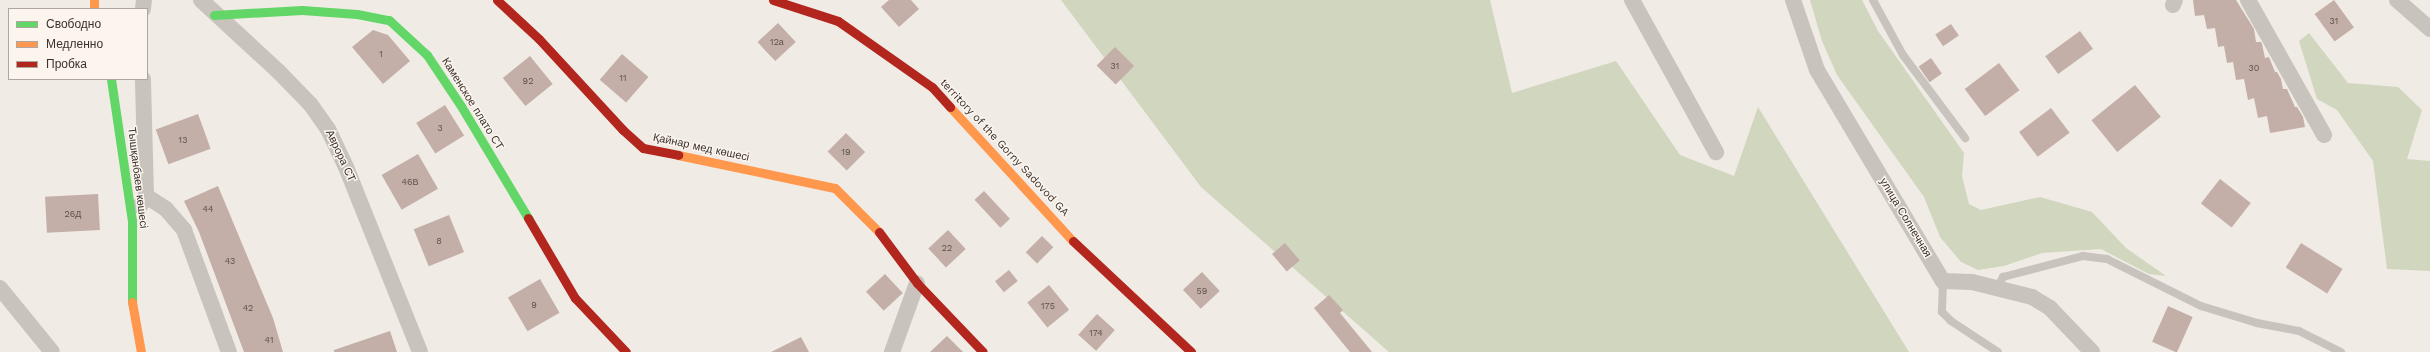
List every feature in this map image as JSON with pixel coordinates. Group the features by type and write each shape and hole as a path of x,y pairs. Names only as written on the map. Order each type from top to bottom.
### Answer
{"street":[{"name":"Аврора СТ","path":"201,0 214,15 279,72 311,105 328,129 346,167 420,352"},
{"name":"Қайнар мед көшесі","path":"497,0 539,39 622,130 643,148 835,188 875,226 917,283 983,352"},
{"name":"territory of the Gorny Sadovod GA","path":"773,0 838,21 932,87 1090,259 1191,352"},
{"path":"1632,0 1716,152"},
{"name":"улица Солнечная","path":"1793,0 1817,70 1943,281"},
{"path":"2248,0 2324,135"},
{"path":"2397,0 2430,29"},
{"name":"Каменское плато СТ","path":"214,15 302,10 357,14 389,20 409,36 427,55 461,106 575,298 626,352"},
{"name":"Тышқанбаев көшесі","path":"111,80 132,221 132,305 141,352"},
{"path":"132,221 146,196 143,80"},
{"path":"146,196 166,209 184,230 229,352"},
{"path":"1943,281 1972,282 2032,297 2050,308 2092,352"},
{"path":"892,352 917,283"},
{"path":"0,288 52,352"}],"lane":[{"path":"1874,0 1903,55 1965,138"},
{"path":"1997,288 2003,277 2083,256 2107,259 2201,306 2257,323 2299,331 2341,352"},
{"path":"1943,281 1942,312 1951,321 1998,352"}],"green space":[{"path":"1061,0 1490,0 1512,93 1616,61 1680,155 1734,176 1758,107 1909,352 1389,352 1201,187"},
{"path":"1810,0 1862,0 1878,31 1964,153 1962,176 1969,204 1981,210 2040,197 2092,212 2126,248 2166,276 2149,274 2101,249 2042,253 2004,266 1978,270 1961,262 1940,237 1924,197 1837,75 1822,41"},
{"path":"2309,33 2348,83 2398,87 2422,110 2407,159 2430,161 2430,271 2387,269 2373,161 2337,110 2317,99 2299,41"}],"building":[{"path":"889,0 911,0 919,9 899,27 881,7"},
{"path":"2193,0 2236,0 2254,29 2256,42 2261,42 2262,44 2265,58 2269,57 2275,72 2277,72 2281,79 2283,89 2287,89 2295,107 2297,107 2303,117 2305,127 2270,133 2267,116 2258,118 2254,98 2248,100 2244,79 2236,80 2233,62 2227,63 2224,46 2218,47 2215,28 2207,29 2204,15 2195,16"},
{"path":"2334,0 2354,28 2335,42 2315,14"},
{"path":"778,23 796,42 775,61 758,42"},
{"path":"1951,24 1959,36 1943,46 1935,35"},
{"path":"373,30 388,35 410,61 383,84 352,47"},
{"path":"2080,31 2093,49 2058,74 2045,56"},
{"path":"1115,47 1134,66 1116,84 1097,65"},
{"path":"622,54 648,77 626,103 600,80"},
{"path":"530,56 553,84 525,106 503,78"},
{"path":"1931,58 1942,74 1930,82 1919,67"},
{"path":"1999,63 2019,90 1985,116 1965,89"},
{"path":"2135,85 2161,117 2117,152 2091,120"},
{"path":"445,105 464,136 435,154 416,123"},
{"path":"2051,108 2070,133 2038,157 2019,132"},
{"path":"198,114 211,149 168,164 156,129"},
{"path":"846,133 865,152 847,170 828,151"},
{"path":"418,154 438,189 402,210 382,175"},
{"path":"2220,179 2251,203 2232,227 2201,203"},
{"path":"218,186 273,318 283,352 244,352 199,232 184,201"},
{"path":"984,191 1010,219 1000,228 974,200"},
{"path":"98,194 100,230 47,233 45,197"},
{"path":"449,215 464,252 429,266 414,229"},
{"path":"948,230 966,249 946,267 928,248"},
{"path":"1042,236 1053,247 1037,264 1026,252"},
{"path":"1285,243 1300,261 1287,272 1272,254"},
{"path":"2301,243 2343,269 2327,294 2286,268"},
{"path":"1009,270 1018,281 1004,292 995,281"},
{"path":"1202,272 1220,291 1201,309 1183,290"},
{"path":"885,274 903,293 884,311 866,292"},
{"path":"540,279 560,313 527,331 508,298"},
{"path":"1049,285 1069,310 1047,327 1027,303"},
{"path":"1329,295 1343,310 1340,313 1372,352 1350,352 1314,308"},
{"path":"2168,306 2193,317 2177,352 2152,342"},
{"path":"1097,314 1115,330 1096,351 1078,335"},
{"path":"390,331 397,352 334,352 334,350"},
{"path":"947,336 963,352 930,352"},
{"path":"801,337 809,352 771,352"}],"traffic: fast":[{"path":"214,15 302,10 357,14 389,20 427,55 461,106 528,218"},
{"path":"111,80 132,221 132,302"}],"traffic: slow":[{"path":"94,0 94,8"},
{"path":"950,107 1073,241"},
{"path":"678,155 835,188 879,232"},
{"path":"132,302 141,352"}],"traffic: jam":[{"path":"497,0 539,39 623,130 643,148 678,155"},
{"path":"773,0 838,21 932,87 950,107"},
{"path":"528,218 575,298 626,352"},
{"path":"879,232 917,283 983,352"},
{"path":"1073,241 1191,352"}]}
